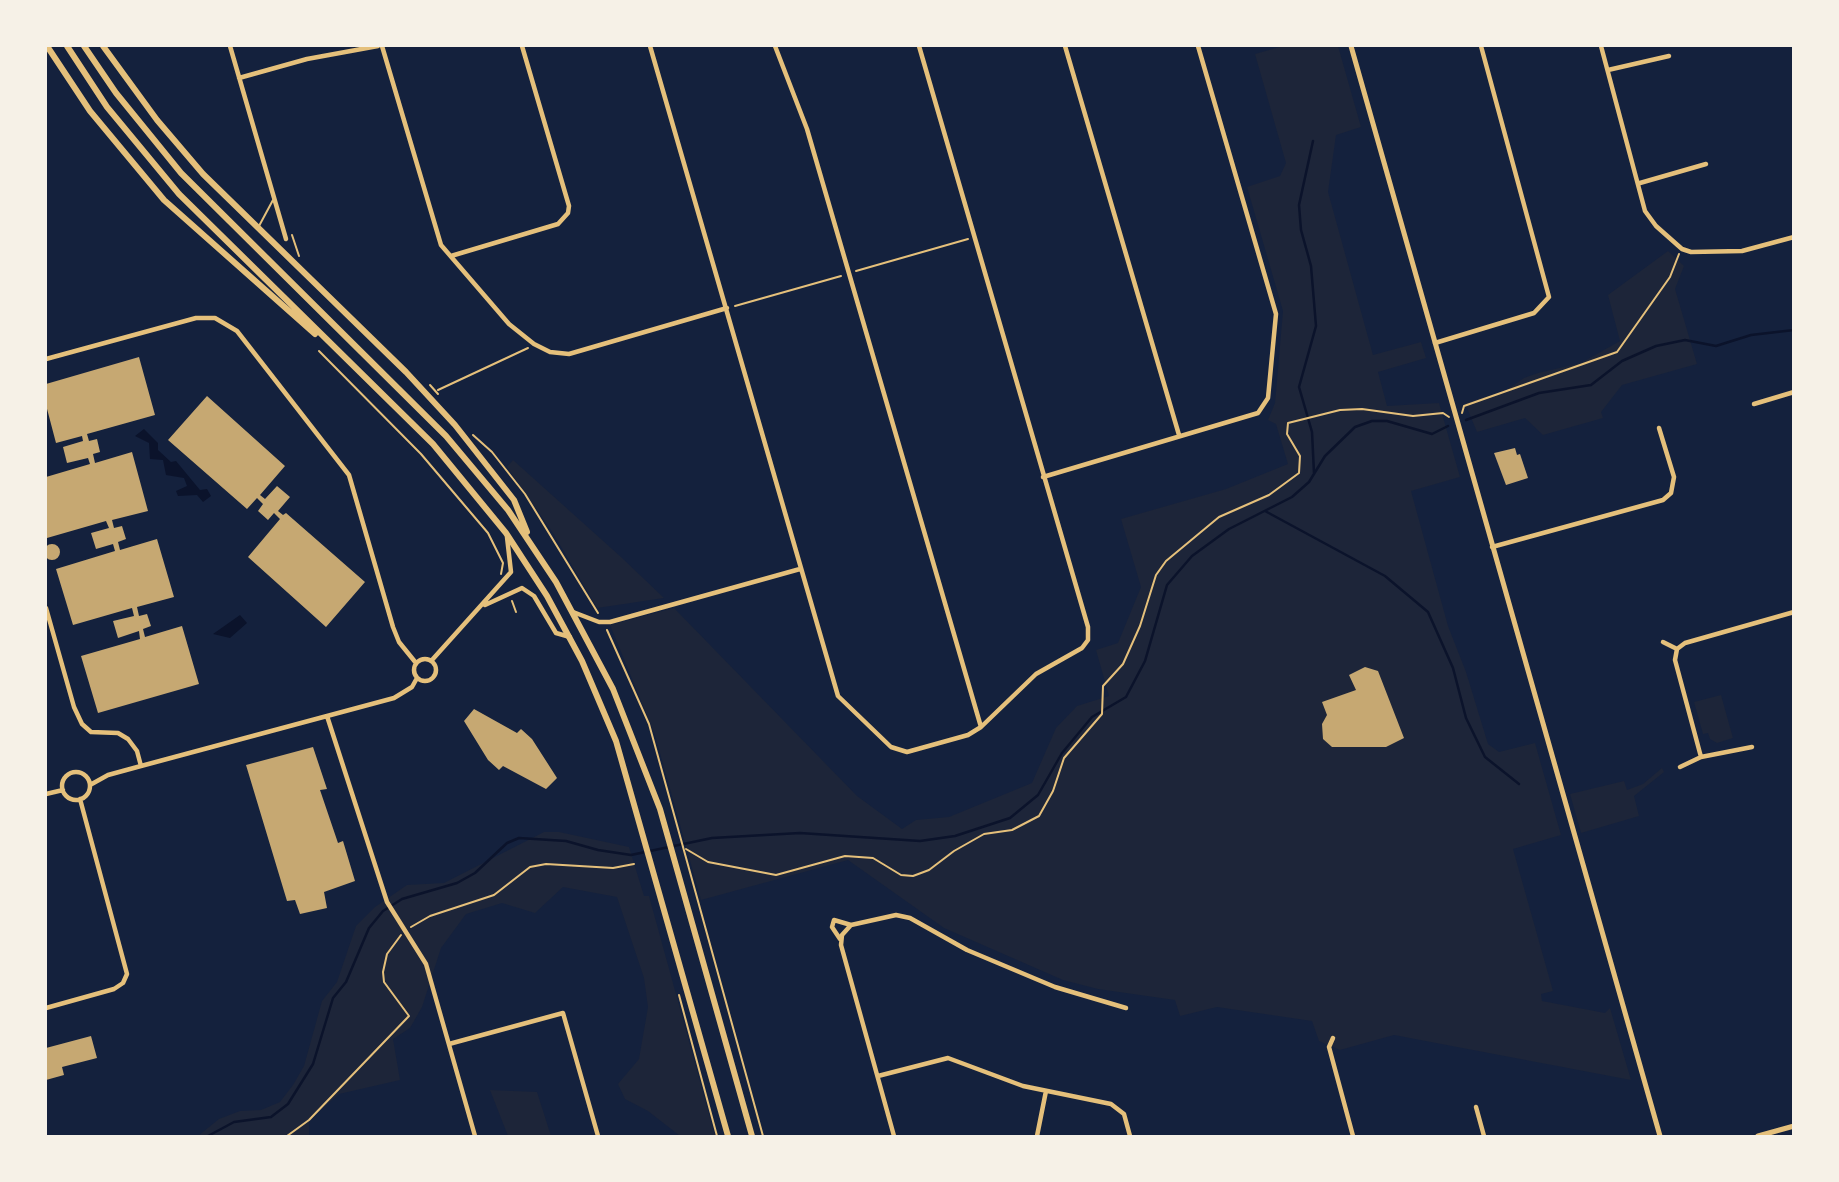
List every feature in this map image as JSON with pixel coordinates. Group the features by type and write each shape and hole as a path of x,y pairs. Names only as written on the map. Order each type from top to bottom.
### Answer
{"main road":[{"path":"47,46 101,127 164,200 247,276 339,352"},
{"path":"67,46 107,107 155,167 433,444 506,533 571,638 616,741 728,1136"},
{"path":"85,46 116,93 162,152 264,258 446,436 530,541 573,611 613,689 660,809 752,1136"},
{"path":"103,46 178,146 406,372 455,425 514,500 530,541"}],"street":[{"path":"230,46 286,239"},
{"path":"239,78 307,59 380,46 435,232 451,256 509,324 534,344 550,352 569,354 727,308"},
{"path":"451,256 558,225 568,213 569,206 522,46"},
{"path":"650,46 838,696 891,747 908,752 968,735 981,727 1036,674 1082,649 1088,640 1088,627 919,46"},
{"path":"775,46 807,129 981,727"},
{"path":"1065,46 1179,435"},
{"path":"1043,477 1258,413 1268,398 1276,314 1198,46"},
{"path":"1351,46 1660,1136"},
{"path":"1434,343 1534,313 1549,297 1481,46"},
{"path":"1601,46 1640,183 1645,211 1656,226 1682,249 1701,253 1742,250 1794,237"},
{"path":"1608,71 1669,56"},
{"path":"1640,183 1706,164"},
{"path":"46,359 145,330 207,317 222,320 237,331 349,475 393,627 399,642 416,663 417,678 412,687 394,698 141,766 90,785"},
{"path":"1754,404 1794,392"},
{"path":"1492,547 1663,500 1671,493 1674,477 1659,428"},
{"path":"432,660 511,572 506,533"},
{"path":"573,611 603,622 800,569"},
{"path":"483,606 522,587 534,596 556,634 571,638"},
{"path":"46,608 82,724 91,732 118,733 128,739 137,751 141,766"},
{"path":"1676,649 1685,643 1794,611"},
{"path":"1663,642 1676,649"},
{"path":"1676,649 1675,660 1701,757"},
{"path":"416,663 423,659 432,660"},
{"path":"417,678 426,681 433,677 436,670 432,660"},
{"path":"327,716 387,902 426,964 475,1136"},
{"path":"1680,767 1701,757 1752,747"},
{"path":"73,772 86,776 90,785 87,794 80,799 68,797 63,790 65,777 73,772"},
{"path":"46,794 63,790"},
{"path":"46,1008 114,989 123,983 127,974 80,799"},
{"path":"894,1136 841,938 832,927 834,920 851,925 896,915 910,918 967,950 1055,987 1126,1008"},
{"path":"841,938 851,925"},
{"path":"449,1044 563,1013 598,1136"},
{"path":"1333,1038 1329,1047 1353,1136"},
{"path":"878,1076 948,1058 1023,1086 1111,1104 1124,1114 1130,1136"},
{"path":"1037,1136 1046,1091"},
{"path":"1476,1107 1484,1136"},
{"path":"1758,1136 1794,1126"}],"lane":[{"path":"258,228 273,199"}],"path":[{"path":"1461,413 1464,412 1464,406 1617,352 1670,277 1682,249"},
{"path":"440,397 436,391 511,358 534,344"},
{"path":"319,351 421,454 488,533 503,564 500,576 503,582"},
{"path":"686,849 708,862 776,875 845,856 873,858 901,875 913,876 929,870 954,851 984,834 1012,830 1039,816 1053,791 1064,758 1102,714 1101,692 1123,664 1140,626 1156,575 1166,561 1219,517 1269,495 1299,473 1300,456 1285,428 1292,422 1323,414 1362,409 1413,416 1443,413 1449,417"},
{"path":"469,430 492,453 525,495 603,622 649,724 763,1136"},
{"path":"508,594 516,612"},
{"path":"264,1136 287,1136 309,1120 409,1016 384,982 383,972 395,940 419,921 495,895 530,867 546,864 613,868 634,864"},
{"path":"677,988 717,1136"}],"shaded area":[{"path":"1283,46 1338,46 1361,127 1336,135 1328,192 1373,355 1421,342 1426,358 1378,372 1387,406 1439,403 1460,477 1411,491 1448,626 1466,672 1488,744 1499,752 1535,743 1561,835 1513,849 1553,991 1541,994 1542,1001 1605,1013 1610,1008 1631,1080 1394,1035 1340,1050 1319,1041 1312,1021 1217,1007 1180,1016 1175,1000 1098,989 1063,980 944,928 848,860 701,900 655,735 610,625 674,608 857,796 902,829 916,820 949,817 1032,783 1056,728 1077,706 1109,696 1096,650 1118,643 1141,587 1121,519 1226,489 1288,464 1276,424 1268,420 1275,403 1283,311 1247,187 1280,176 1286,163 1255,54"},
{"path":"1668,251 1684,266 1675,289 1697,364 1622,385 1601,412 1603,418 1543,435 1525,418 1477,432 1465,403 1505,391 1524,378 1538,373 1581,363 1620,341 1608,295"},
{"path":"144,429 158,443 158,450 171,462 176,461 200,490 207,489 211,496 203,502 197,495 178,496 176,491 187,486 184,478 166,475 163,460 150,459 149,443 135,436"},
{"path":"513,460 664,598 597,608 553,533 507,467"},
{"path":"240,615 247,623 230,638 213,634"},
{"path":"1721,695 1733,738 1717,743 1710,739 1708,733 1703,734 1694,702"},
{"path":"1662,768 1664,772 1634,796 1639,816 1581,833 1570,794 1624,781 1627,790 1643,784"},
{"path":"544,832 559,832 629,847 644,896 649,896 715,1136 680,1136 648,1111 625,1099 618,1084 639,1059 648,1007 644,978 617,897 563,887 535,913 502,903 466,914 441,948 422,1007 410,1028 393,1039 400,1080 339,1094 309,1120 309,1136 198,1136 219,1119 240,1111 261,1110 280,1102 304,1066 322,1001 337,982 356,926 375,907 407,885 444,883"},
{"path":"490,1090 537,1092 551,1136 508,1136"}],"building":[{"path":"139,357 155,415 87,434 89,441 97,439 100,452 93,454 95,463 132,452 148,511 112,520 114,528 122,526 126,539 118,542 120,550 157,539 174,597 137,607 139,616 147,614 151,626 143,629 145,637 182,626 199,684 98,713 81,656 140,639 139,631 118,638 113,621 134,616 132,608 73,625 56,569 115,551 113,544 96,549 91,533 109,528 106,521 47,538 46,477 90,464 88,458 67,463 63,447 83,441 82,436 56,443 46,405 46,384"},
{"path":"207,396 285,466 260,495 265,499 277,486 290,497 278,511 283,515 286,513 365,582 326,627 248,557 280,519 274,513 268,520 258,511 263,504 257,498 247,509 168,440"},
{"path":"1515,448 1517,455 1520,454 1528,478 1506,485 1494,453"},
{"path":"52,544 58,546 58,558 52,560 46,558 44,552 46,546"},
{"path":"1365,667 1378,671 1404,738 1386,747 1332,747 1323,739 1322,724 1327,715 1322,702 1356,690 1349,675"},
{"path":"474,709 517,733 521,729 532,739 557,778 546,789 503,766 499,770 488,760 464,721"},
{"path":"313,747 327,789 320,790 338,843 343,841 355,881 324,892 327,908 300,914 295,900 287,901 246,765"},
{"path":"91,1036 97,1058 62,1067 64,1075 46,1080 46,1048"}],"waterway":[{"path":"1313,141 1299,205 1301,230 1311,266 1316,326 1299,387 1312,432 1314,473"},
{"path":"1466,420 1539,393 1591,385 1622,361 1656,346 1685,340 1716,346 1751,335 1794,330"},
{"path":"208,1136 234,1122 271,1117 288,1104 313,1064 333,998 346,982 369,928 383,911 402,899 457,883 475,873 507,843 519,838 566,841 631,855 712,838 800,833 920,841 955,836 1010,818 1038,795 1062,753 1092,717 1126,697 1145,661 1167,585 1192,556 1229,529 1292,497 1309,482 1325,456 1355,427 1372,421 1387,421 1432,434 1448,426"},
{"path":"1265,511 1385,576 1428,612 1453,668 1466,718 1485,757 1519,784"}]}
